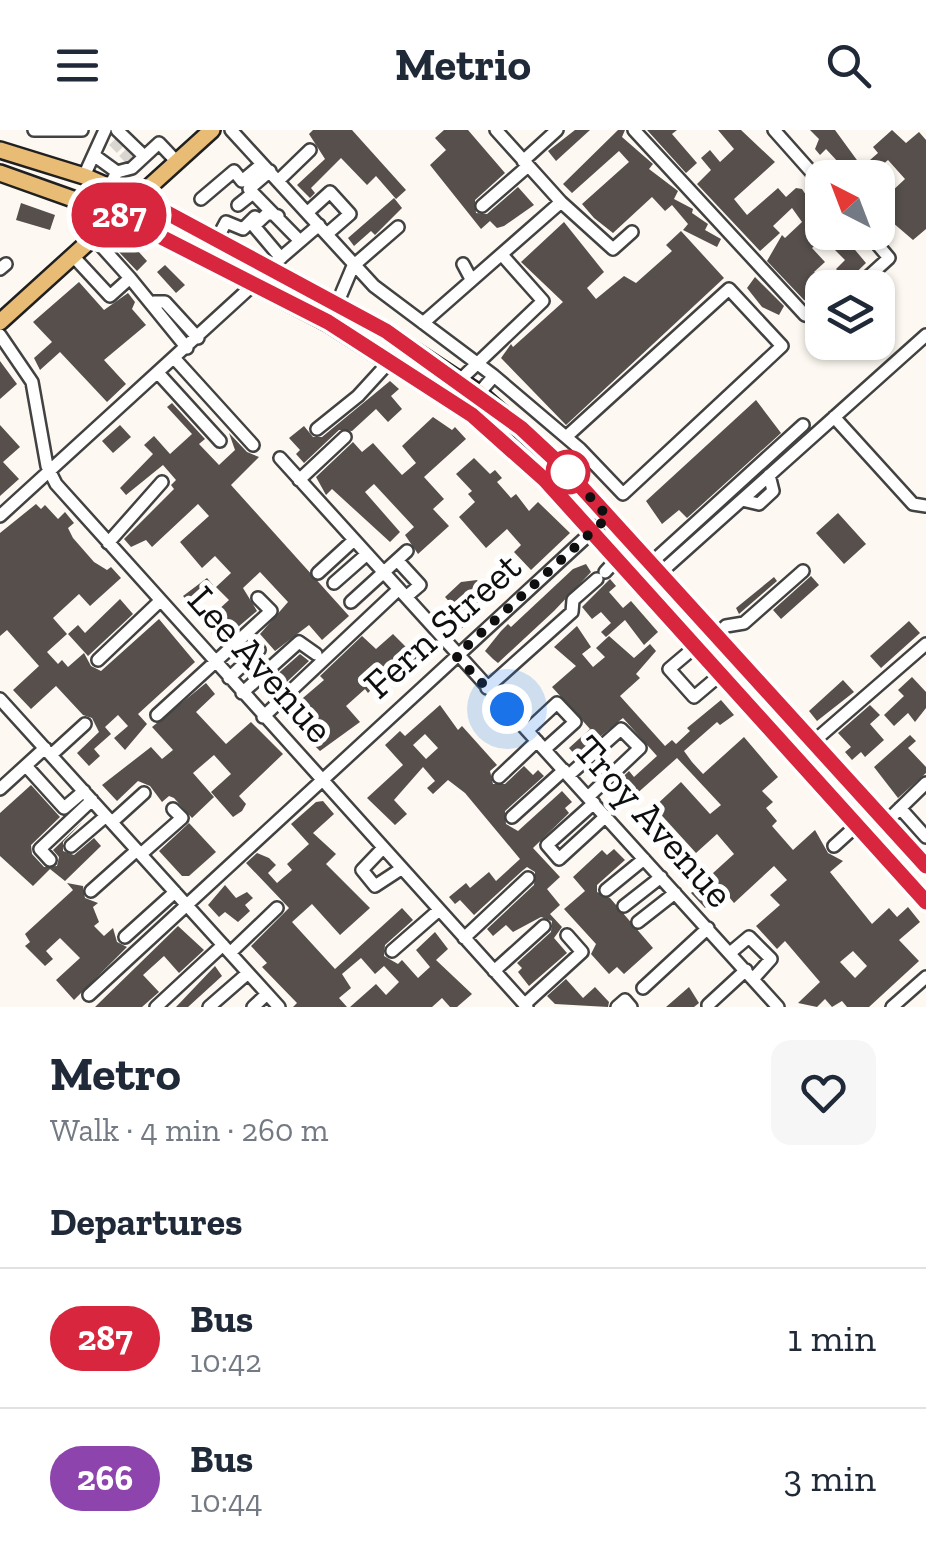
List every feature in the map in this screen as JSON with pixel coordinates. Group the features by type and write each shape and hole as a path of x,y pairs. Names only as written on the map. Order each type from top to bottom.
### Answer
{"main road":[{"path":"0,322 212,130"},
{"path":"0,150 84,176 126,164 144,192 216,239 248,256 275,263 479,394 560,464 926,866"},
{"path":"0,173 118,215 328,322 451,402 545,480 926,902"},
{"path":"253,285 267,284 320,312 337,304"},
{"path":"337,304 336,314 346,326 412,364 438,383 451,402"}],"street":[{"path":"34,130 82,131"},
{"path":"99,157 105,130"},
{"path":"232,130 353,266 566,437 622,494 782,346 729,289 566,437"},
{"path":"496,130 612,249 632,232"},
{"path":"482,206 557,130"},
{"path":"634,130 805,316"},
{"path":"774,130 805,165"},
{"path":"84,176 119,139 126,164 144,192"},
{"path":"99,157 126,164 158,143 177,162"},
{"path":"201,199 234,172 242,181 310,150"},
{"path":"270,171 249,189 300,241"},
{"path":"278,216 268,214 254,226 275,263 300,241 350,214 330,192 308,212"},
{"path":"238,206 253,193"},
{"path":"423,322 562,202"},
{"path":"243,229 266,207"},
{"path":"216,239 227,219 255,239 248,256"},
{"path":"337,304 353,266 398,226"},
{"path":"94,238 158,306 198,338"},
{"path":"876,270 889,258 882,250"},
{"path":"73,256 110,296 130,278"},
{"path":"460,380 543,301 503,256"},
{"path":"463,264 471,278"},
{"path":"0,516 253,285"},
{"path":"158,306 187,348"},
{"name":"Lee Avenue","path":"0,335 32,382 49,472 228,678 526,1006"},
{"path":"655,569 742,500 926,335"},
{"path":"176,359 252,445"},
{"path":"317,429 358,396 390,361"},
{"path":"159,374 220,441"},
{"path":"479,394 494,376"},
{"path":"834,418 912,504 926,506"},
{"path":"655,569 803,425"},
{"path":"299,480 345,438"},
{"path":"560,464 580,449"},
{"name":"Troy Avenue","path":"280,458 778,1007"},
{"path":"108,542 162,482"},
{"name":"Fern Street","path":"89,995 608,517"},
{"path":"318,572 354,540"},
{"path":"334,583 367,554"},
{"path":"264,717 332,652 403,593 420,585 402,556 351,602"},
{"path":"486,688 572,612 574,600 617,559"},
{"path":"716,636 726,626 744,623 803,571"},
{"path":"157,716 271,611 258,598"},
{"path":"98,660 160,601"},
{"path":"242,693 300,642 316,654"},
{"path":"812,742 926,644"},
{"path":"695,647 670,669 694,697 720,675"},
{"path":"228,678 259,650"},
{"path":"0,698 279,1007"},
{"path":"0,789 85,724"},
{"path":"512,818 621,729 640,748 547,846 559,859 606,816"},
{"path":"499,776 537,740"},
{"path":"26,766 64,808 88,796"},
{"path":"47,789 66,772"},
{"path":"886,822 926,784"},
{"path":"71,846 144,793"},
{"path":"50,860 40,849 88,796"},
{"path":"900,808 926,837"},
{"path":"91,891 182,818 173,809"},
{"path":"834,846 856,826"},
{"path":"382,848 362,870 375,886 401,869"},
{"path":"606,890 644,859"},
{"path":"624,906 661,877"},
{"path":"464,938 528,878"},
{"path":"125,937 176,892"},
{"path":"638,922 676,893"},
{"path":"156,1007 277,908"},
{"path":"392,951 439,910"},
{"path":"494,971 544,926"},
{"path":"643,988 708,928"},
{"path":"526,1006 582,952 567,935"},
{"path":"708,1005 771,958 749,938 730,953"},
{"path":"209,1007 248,972"},
{"path":"892,1007 925,980"},
{"path":"253,1007 267,994"},
{"path":"617,1007 625,1000 631,1007"}],"building":[{"path":"313,130 352,130 406,190 396,199 376,176 367,185 341,158 311,188 315,193 310,198 297,185 325,159 309,134"},
{"path":"444,130 468,130 505,173 475,200 476,213 487,214 518,187 534,205 504,226 497,228 490,221 481,229 430,165 446,150 435,138"},
{"path":"575,130 590,130 556,161 548,151"},
{"path":"618,130 625,130 622,137 653,164 649,169 678,191 674,199 693,209 692,213 708,224 705,230 721,239 717,247 683,230 688,224 672,205 665,211 652,197 613,233 594,218 582,204 629,162 619,151 572,193 563,184"},
{"path":"647,130 677,130 672,134 697,163 686,173"},
{"path":"718,130 741,130 775,162 734,199 747,215 778,188 786,197 796,188 805,194 805,250 814,250 825,262 816,270 805,270 805,300 767,261 782,235 785,238 802,222 792,208 773,226 780,233 760,251 697,184 711,170 701,158 710,150 720,162 734,149"},
{"path":"810,130 835,130 857,160 836,160 826,149 820,155 815,149 819,139"},
{"path":"892,130 906,143 919,132 926,140 926,229 913,240 895,225 895,188 905,179 895,168 895,160 870,160 878,153 873,147"},
{"path":"394,198 402,208 375,235 371,231 354,246 348,238"},
{"path":"21,203 55,215 50,230 16,220"},
{"path":"564,222 604,272 587,288 596,299 624,276 636,283 672,251 666,245 681,231 724,278 566,425 501,358 511,344 513,347 563,302 521,262"},
{"path":"129,241 147,261 137,271 118,251"},
{"path":"835,250 855,250 866,263 859,270 837,270 845,260"},
{"path":"165,265 185,285 176,293 157,272"},
{"path":"755,277 784,306 779,315 762,307 747,288"},
{"path":"79,282 104,310 128,293 135,302 132,309 146,325 104,360 126,384 107,402 60,352 40,370 34,358 52,342 33,322"},
{"path":"0,361 17,384 0,399"},
{"path":"390,381 399,389 391,396 402,409 388,422 376,409 352,431 339,430 304,463 296,454 300,450 289,438 304,426 313,437 322,437"},
{"path":"756,400 781,433 687,518 679,510 662,524 646,501"},
{"path":"172,403 205,439 199,444 219,465 235,450 229,433 247,452 259,457 231,485 349,616 322,640 309,625 275,651 260,634 288,602 260,572 243,588 257,611 219,643 204,623 229,600 216,587 231,573 215,556 202,568 180,542 209,516 198,504 152,547 146,540 131,547 124,539 174,489 171,485 176,480 163,465 126,495 120,488 153,454 144,445 154,436 170,454 192,434 167,407"},
{"path":"433,417 452,430 455,427 466,439 424,477 444,499 433,509 449,526 418,554 405,535 414,527 374,484 365,492 400,532 390,542 332,489 326,495 316,477 353,442 362,452 373,443 402,475 416,463 402,446"},
{"path":"0,425 20,447 3,462 19,479 0,496"},
{"path":"120,425 131,437 113,453 102,441"},
{"path":"474,458 490,474 495,470 502,478 497,482 511,498 516,494 529,511 538,502 570,533 531,570 514,552 521,545 507,529 486,548 459,517 475,502 468,494 472,491 456,474"},
{"path":"36,504 41,509 45,505 58,519 65,512 74,523 68,528 73,538 94,562 107,570 111,567 121,578 90,606 79,594 53,618 67,634 47,652 58,664 62,660 68,667 84,653 91,666 101,671 159,619 195,662 138,714 147,724 125,750 114,738 128,726 118,715 105,727 111,734 94,749 100,756 89,766 77,753 99,732 92,718 83,715 56,686 31,709 13,690 39,666 7,630 0,636 0,533"},
{"path":"838,513 866,544 844,564 816,533"},
{"path":"586,564 591,572 498,663 485,651 508,624 511,627 573,569"},
{"path":"505,571 512,579 459,631 453,624 461,615 445,597 461,582 477,580 484,589"},
{"path":"811,576 819,585 781,619 773,610"},
{"path":"774,577 777,581 739,614 736,608"},
{"path":"207,578 213,585 191,605 183,596"},
{"path":"610,579 616,586 609,592 623,608 631,601 658,632 644,645 625,620 606,637 601,632 611,623 601,612 592,619 582,607"},
{"path":"120,599 133,614 88,656 68,634 78,625 85,633"},
{"path":"909,621 920,633 881,668 870,656"},
{"path":"577,626 591,647 582,654 593,667 605,657 596,648 609,636 634,658 650,644 656,651 636,674 640,678 620,696 665,746 672,740 676,744 690,731 687,728 721,700 734,715 720,725 717,722 684,751 692,762 703,774 744,737 778,777 762,791 773,802 766,808 777,821 772,826 793,850 815,830 828,853 843,861 830,872 872,924 889,908 897,917 908,907 920,922 899,940 919,961 869,1007 847,1007 842,1001 832,1007 825,999 817,1007 798,1003 820,982 785,941 777,949 756,926 780,905 770,895 787,880 774,866 734,903 724,891 705,908 691,893 734,854 717,834 696,853 654,807 681,782 710,814 721,805 677,758 625,804 611,788 629,771 634,777 657,756 623,718 576,756 569,748 590,729 552,687 576,666 554,647","holes":["853,951 867,966 855,978 840,962"]},
{"path":"393,634 408,649 419,640 431,655 406,678 394,666 368,693 365,689 346,706 360,722 320,751 283,715 324,680 320,676 362,636 376,649"},
{"path":"300,654 309,661 274,694 266,684"},
{"path":"912,677 926,692 926,708 915,722 908,713 894,726 884,715 904,696 898,690"},
{"path":"843,680 854,692 817,721 809,711"},
{"path":"206,683 215,694 196,712 226,744 251,722 283,754 239,796 246,804 242,811 233,817 211,792 231,774 214,755 193,773 214,797 192,818 174,798 169,796 162,802 150,786 138,781 117,801 102,785 151,747 162,759 173,750 152,727"},
{"path":"440,705 458,730 462,726 497,765 490,771 493,784 505,784 524,766 533,775 538,770 544,776 505,811 506,824 518,831 562,791 572,802 565,808 569,813 533,848 560,877 547,889 560,905 550,914 562,927 554,938 567,953 529,986 518,972 522,968 517,963 551,932 552,921 541,917 513,932 506,925 493,936 487,929 534,885 535,872 527,867 474,915 460,900 455,904 449,897 466,883 470,888 489,872 496,881 520,859 465,793 448,780 433,794 427,788 435,781 423,767 394,800 407,814 395,825 367,798 403,765 385,745 400,731 405,736","holes":["425,734 438,748 426,759 413,745"]},
{"path":"870,705 880,715 870,724 884,740 865,757 861,752 852,760 845,752 851,747 838,733"},
{"path":"910,735 916,741 908,748 926,767 926,773 898,798 874,767"},
{"path":"31,785 60,817 31,845 32,854 44,867 57,866 59,857 53,850 82,822 63,842 63,851 74,855 94,838 101,846 65,881 50,869 33,886 0,856 0,813"},
{"path":"323,801 334,814 313,833 336,854 326,864 370,908 340,935 312,904 292,922 335,969 402,908 413,920 385,945 384,956 398,964 402,960 418,978 430,967 416,950 435,932 448,949 436,960 472,994 457,1007 450,1007 442,998 432,1007 350,1007 376,984 386,995 399,982 384,966 375,974 361,958 342,974 351,988 339,998 347,1007 293,1007 297,1003 262,967 267,963 251,946 289,908 246,863 257,853 269,858 276,865 268,873 277,883 292,870 287,864 309,844 291,824 316,802"},
{"path":"189,823 216,852 189,876 182,876 159,851"},
{"path":"614,849 625,860 597,885 597,892 610,898 653,948 624,974 617,967 609,974 591,954 596,944 564,909 585,891 573,877 602,850 607,855"},
{"path":"67,883 83,886 85,898 98,903 93,907 99,922 94,926 104,936 113,928 117,942 127,947 74,1000 56,980 80,958 60,938 46,951 53,959 45,966 25,946 30,942 25,934 73,890"},
{"path":"225,885 236,898 247,892 253,898 245,905 250,911 238,922 225,912 219,917 208,905"},
{"path":"178,926 204,950 179,973 164,956 143,975 159,992 142,1007 95,1007"},
{"path":"215,966 222,976 188,1007 176,1007"},
{"path":"566,979 583,998 595,987 609,1002 608,1007 555,1004 547,996"},
{"path":"689,987 699,1003 694,1007 666,1007"}],"tunnel":[{"path":"113,149 122,140"},
{"path":"123,160 132,151"}],"bus line":[{"name":"287","path":"926,866 564,468 479,394 386,331 138,198 118,215 328,322 472,415 545,480 926,902"}],"route":[{"path":"507,709 456,656 608,517 564,468 568,472"}]}
